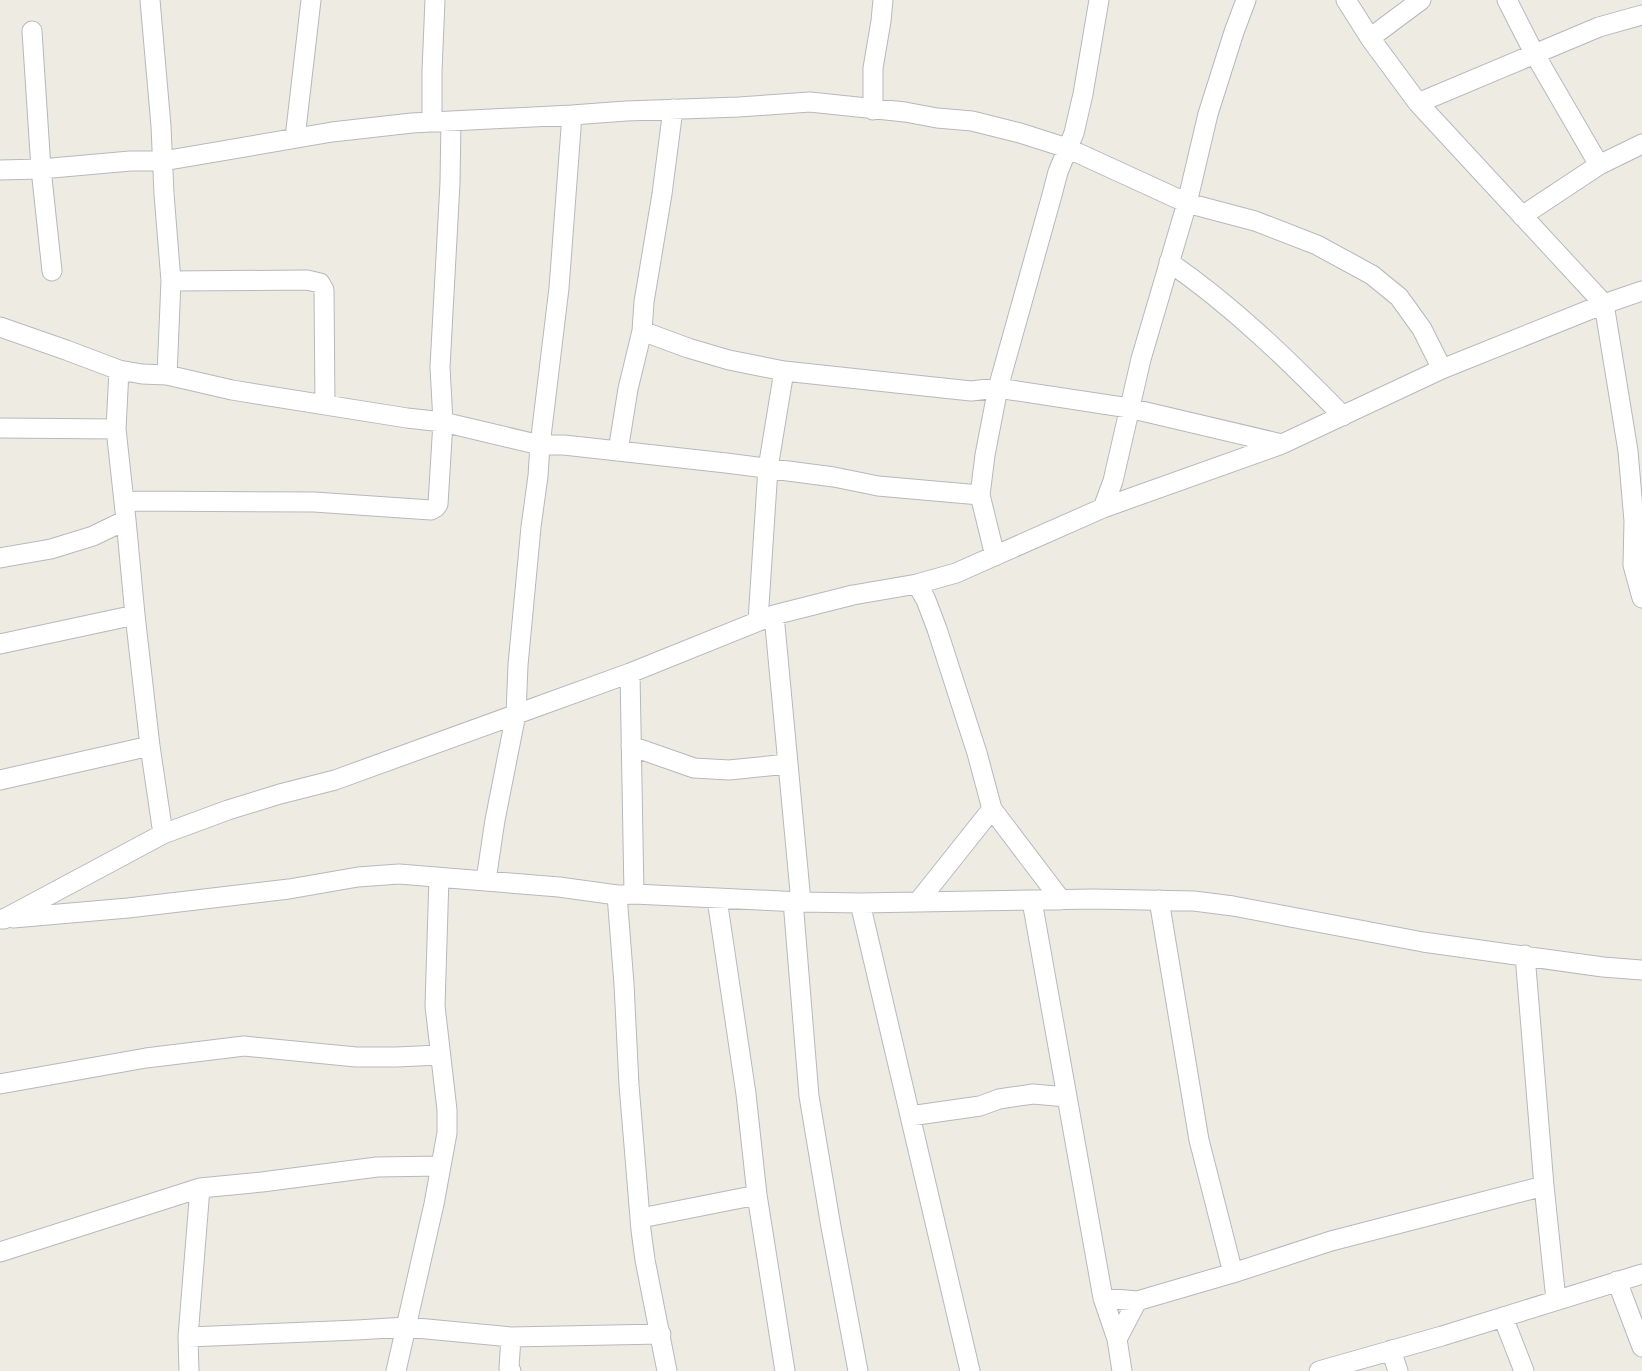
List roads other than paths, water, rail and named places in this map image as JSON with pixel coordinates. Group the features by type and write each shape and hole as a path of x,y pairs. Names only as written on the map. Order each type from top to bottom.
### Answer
{"street":[{"path":"150,0 157,72 171,281 167,375"},
{"path":"295,138 311,0"},
{"path":"432,122 432,71 435,0"},
{"path":"874,110 873,68 883,0"},
{"path":"995,556 980,495 985,455 998,388 1052,195 1067,148 1074,133 1083,94 1099,0"},
{"path":"1103,508 1113,481 1141,359 1187,203 1208,114 1234,32 1246,0"},
{"path":"1346,0 1370,38 1418,103 1604,304 1628,451 1634,521 1633,565 1642,598"},
{"path":"1370,38 1421,0"},
{"path":"1507,0 1534,53 1599,165"},
{"path":"1418,103 1599,27 1642,15"},
{"path":"32,31 41,169 52,271"},
{"path":"0,170 41,169 130,160 163,161 332,132 432,122 673,109 739,107 810,102 874,110 905,112 972,122 1020,133 1067,148 1187,203 1255,222 1317,245 1372,275 1399,297 1422,329 1442,369"},
{"path":"618,451 628,389 642,331 644,302 662,194 673,109"},
{"path":"486,880 495,820 516,714 518,665 531,527 559,288 572,115"},
{"path":"124,501 314,502 431,510 436,507 438,504 442,422 440,367 450,183 451,121"},
{"path":"1522,216 1599,165 1642,144"},
{"path":"1169,262 1220,300 1286,358 1343,416"},
{"path":"171,281 307,280 320,284 324,290 325,405"},
{"path":"2,919 163,834 228,810 280,794 335,780 630,673 766,618 853,595 917,584 956,573 1103,508 1282,444 1442,369 1642,290"},
{"path":"0,327 119,370 142,374 167,375 232,390 407,418 442,422 540,445 564,444 768,468 834,477 878,486 980,495"},
{"path":"642,331 688,348 729,360 784,371 971,391 998,388 1129,408 1282,444"},
{"path":"119,370 116,429 150,746 163,834"},
{"path":"784,371 768,468 766,618 788,764 809,1096 831,1227 858,1371"},
{"path":"0,428 116,429"},
{"path":"0,558 50,549 92,536 126,520"},
{"path":"917,584 926,600 937,629 977,753 992,810 1061,900"},
{"path":"0,644 135,615"},
{"path":"630,673 631,746 625,895 624,984 629,1085 641,1230 645,1260 661,1334 667,1371"},
{"path":"0,780 150,746"},
{"path":"631,746 694,768 729,770 788,764"},
{"path":"918,902 992,810"},
{"path":"2,919 159,905 289,889 358,877 399,874 486,880 625,895 797,902 860,903 1032,900 1194,901 1233,906 1423,942 1642,970"},
{"path":"396,1371 434,1204 447,1133 447,1110 435,1006 439,877"},
{"path":"717,899 746,1094 757,1195 785,1371"},
{"path":"1032,900 1103,1298 1117,1339 1122,1371"},
{"path":"1159,900 1199,1140 1233,1273"},
{"path":"860,903 970,1371"},
{"path":"1525,955 1544,1186 1556,1300"},
{"path":"0,1084 146,1058 244,1046 356,1057 440,1055"},
{"path":"910,1116 980,1106 999,1099 1033,1094 1067,1097"},
{"path":"0,1252 200,1188 262,1182 377,1167 440,1166"},
{"path":"1103,1298 1137,1301 1233,1273 1331,1241 1544,1186"},
{"path":"189,1371 188,1337 200,1188"},
{"path":"641,1218 757,1195"},
{"path":"1319,1371 1503,1317 1642,1274"},
{"path":"1617,1281 1642,1347"},
{"path":"1117,1339 1137,1301"},
{"path":"1503,1317 1524,1371"},
{"path":"188,1337 406,1327 511,1337 661,1334"},
{"path":"511,1337 509,1368 511,1371"},
{"path":"1390,1350 1398,1371"}]}
